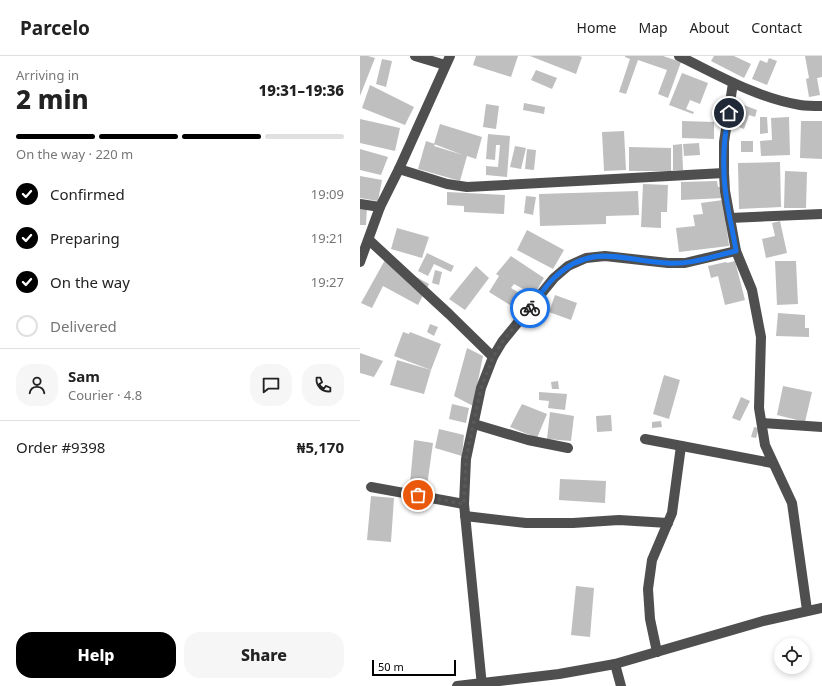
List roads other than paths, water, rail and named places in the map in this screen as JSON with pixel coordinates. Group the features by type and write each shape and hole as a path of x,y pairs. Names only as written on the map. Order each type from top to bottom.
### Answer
{"street":[{"path":"360,262 380,207 448,61 414,56"},
{"path":"679,56 733,83 772,98 801,105 822,106"},
{"path":"733,83 724,142 724,173 730,218 736,251 752,290 761,337 759,408 765,445 772,463 792,503 807,610"},
{"path":"399,169 447,184 467,187 724,173"},
{"path":"360,204 380,207"},
{"path":"730,218 822,214"},
{"path":"369,240 493,357"},
{"path":"482,685 464,504 466,459 481,388 493,357 502,342 554,278 568,266 586,258 605,256 668,264 685,263 736,251"},
{"path":"762,423 822,427"},
{"path":"474,424 528,440 568,448"},
{"path":"645,439 772,463"},
{"path":"656,652 650,619 648,588 652,560 672,513 681,446"},
{"path":"371,487 464,504"},
{"path":"465,516 526,523 573,523 619,520 668,523"},
{"path":"458,686 482,685 615,664 763,621 807,610 822,608"},
{"path":"615,664 621,686"}]}
